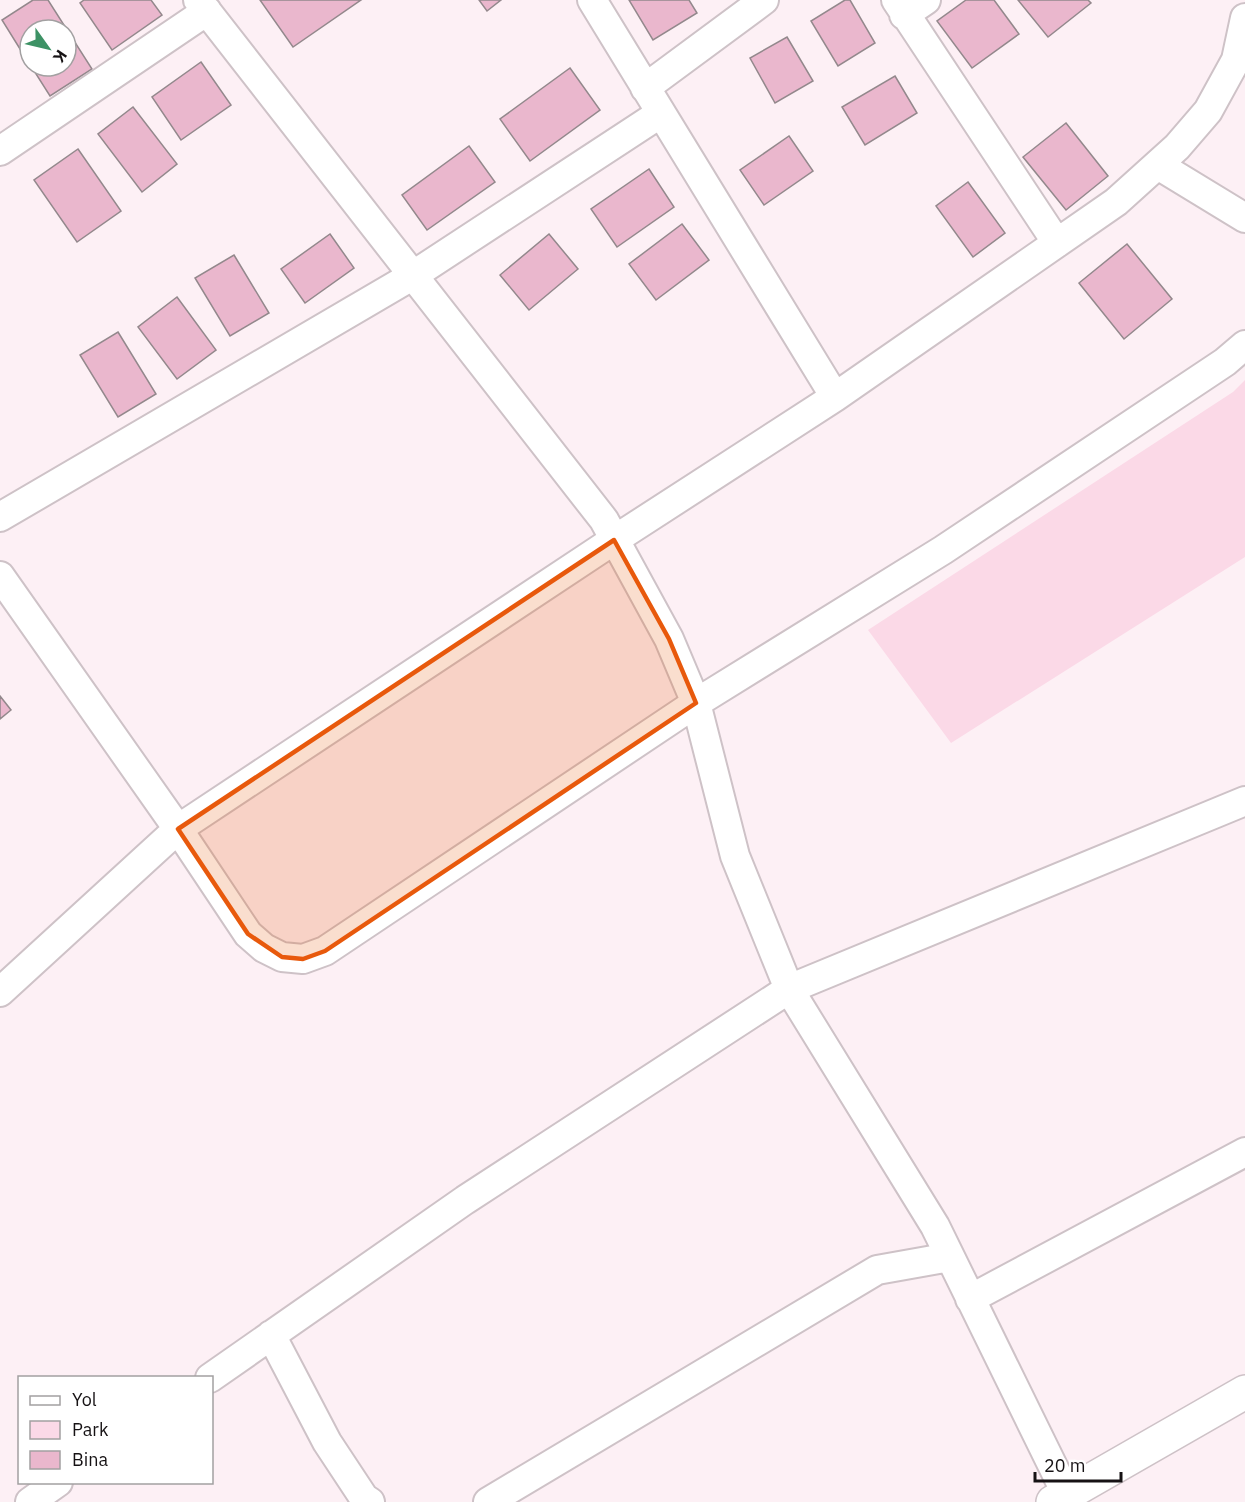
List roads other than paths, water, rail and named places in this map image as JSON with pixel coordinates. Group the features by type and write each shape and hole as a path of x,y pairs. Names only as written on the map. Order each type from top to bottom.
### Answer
{"street":[{"path":"592,0 835,397"},
{"path":"645,88 765,0"},
{"path":"909,5 1057,243"},
{"path":"0,151 203,6 604,520 669,639 696,703 735,855 789,989 935,1226 1059,1498 1245,1392"},
{"path":"0,992 178,829 614,540 835,397 1116,202 1177,147 1208,111 1236,60 1245,18"},
{"path":"0,517 412,276 661,113"},
{"path":"1158,165 1245,218"},
{"path":"0,576 178,829 248,934 264,948 282,957 303,959 325,951 696,703 943,550 1225,362 1245,345"},
{"path":"211,1376 465,1200 789,989 1245,801"},
{"path":"970,1299 1245,1152"},
{"path":"488,1502 877,1270 950,1257"},
{"path":"271,1335 327,1442 364,1498 370,1502"},
{"path":"30,1502 55,1484"}]}
